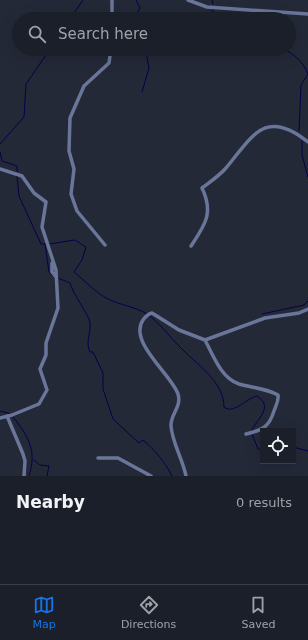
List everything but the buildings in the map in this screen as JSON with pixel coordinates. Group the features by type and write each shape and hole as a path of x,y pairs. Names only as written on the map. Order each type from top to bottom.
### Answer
{"street":[{"path":"112,0 112,12"},
{"path":"188,0 208,6 283,12"},
{"path":"296,13 308,14"},
{"path":"105,245 77,211 71,194 74,169 69,151 70,118 84,86 109,63 110,56"},
{"path":"191,246 206,224 208,214 207,198 202,188 224,170 251,137 266,127 280,127 298,134 308,142"},
{"path":"0,168 22,176 34,193 45,200 42,227 56,277 58,308 46,343 46,355 40,368 47,390 39,404 0,418"},
{"path":"205,340 265,318 300,313 308,309"},
{"path":"186,476 171,427 178,410 178,395 145,348 139,329 142,321 147,316 152,314 179,330 205,340 222,369 230,379 239,384 260,387 278,395 278,401 271,421 260,431 246,434"},
{"path":"7,416 24,454 24,476"},
{"path":"98,458 118,458 151,476"}],"waterway":[{"path":"75,12 83,0"},
{"path":"136,0 140,8 138,12"},
{"path":"212,0 213,4"},
{"path":"0,144 24,117 26,84 45,56"},
{"path":"142,92 149,68 147,56"},
{"path":"294,56 304,66 308,74 301,85 299,131"},
{"path":"302,141 302,155 308,177"},
{"path":"0,152 2,161 17,166 17,172"},
{"path":"17,176 19,196 41,244 46,244"},
{"path":"49,244 75,240 86,247 82,260 74,272 104,296 113,301 143,312 156,321 180,347 208,373 219,389 223,398 224,407 228,409 236,408 257,396 262,401 264,410 252,431"},
{"path":"45,244 49,272 53,276"},
{"path":"58,278 70,283 89,319 89,348 90,352 93,352 103,373 103,389 113,419 139,443 143,440 152,448 163,461 172,476"},
{"path":"262,314 304,305 308,301"},
{"path":"0,411 11,414"},
{"path":"13,417 27,438 32,452 29,476"},
{"path":"252,434 258,449 260,449"},
{"path":"296,448 308,451"},
{"path":"34,460 40,465 49,466 47,476"}]}
